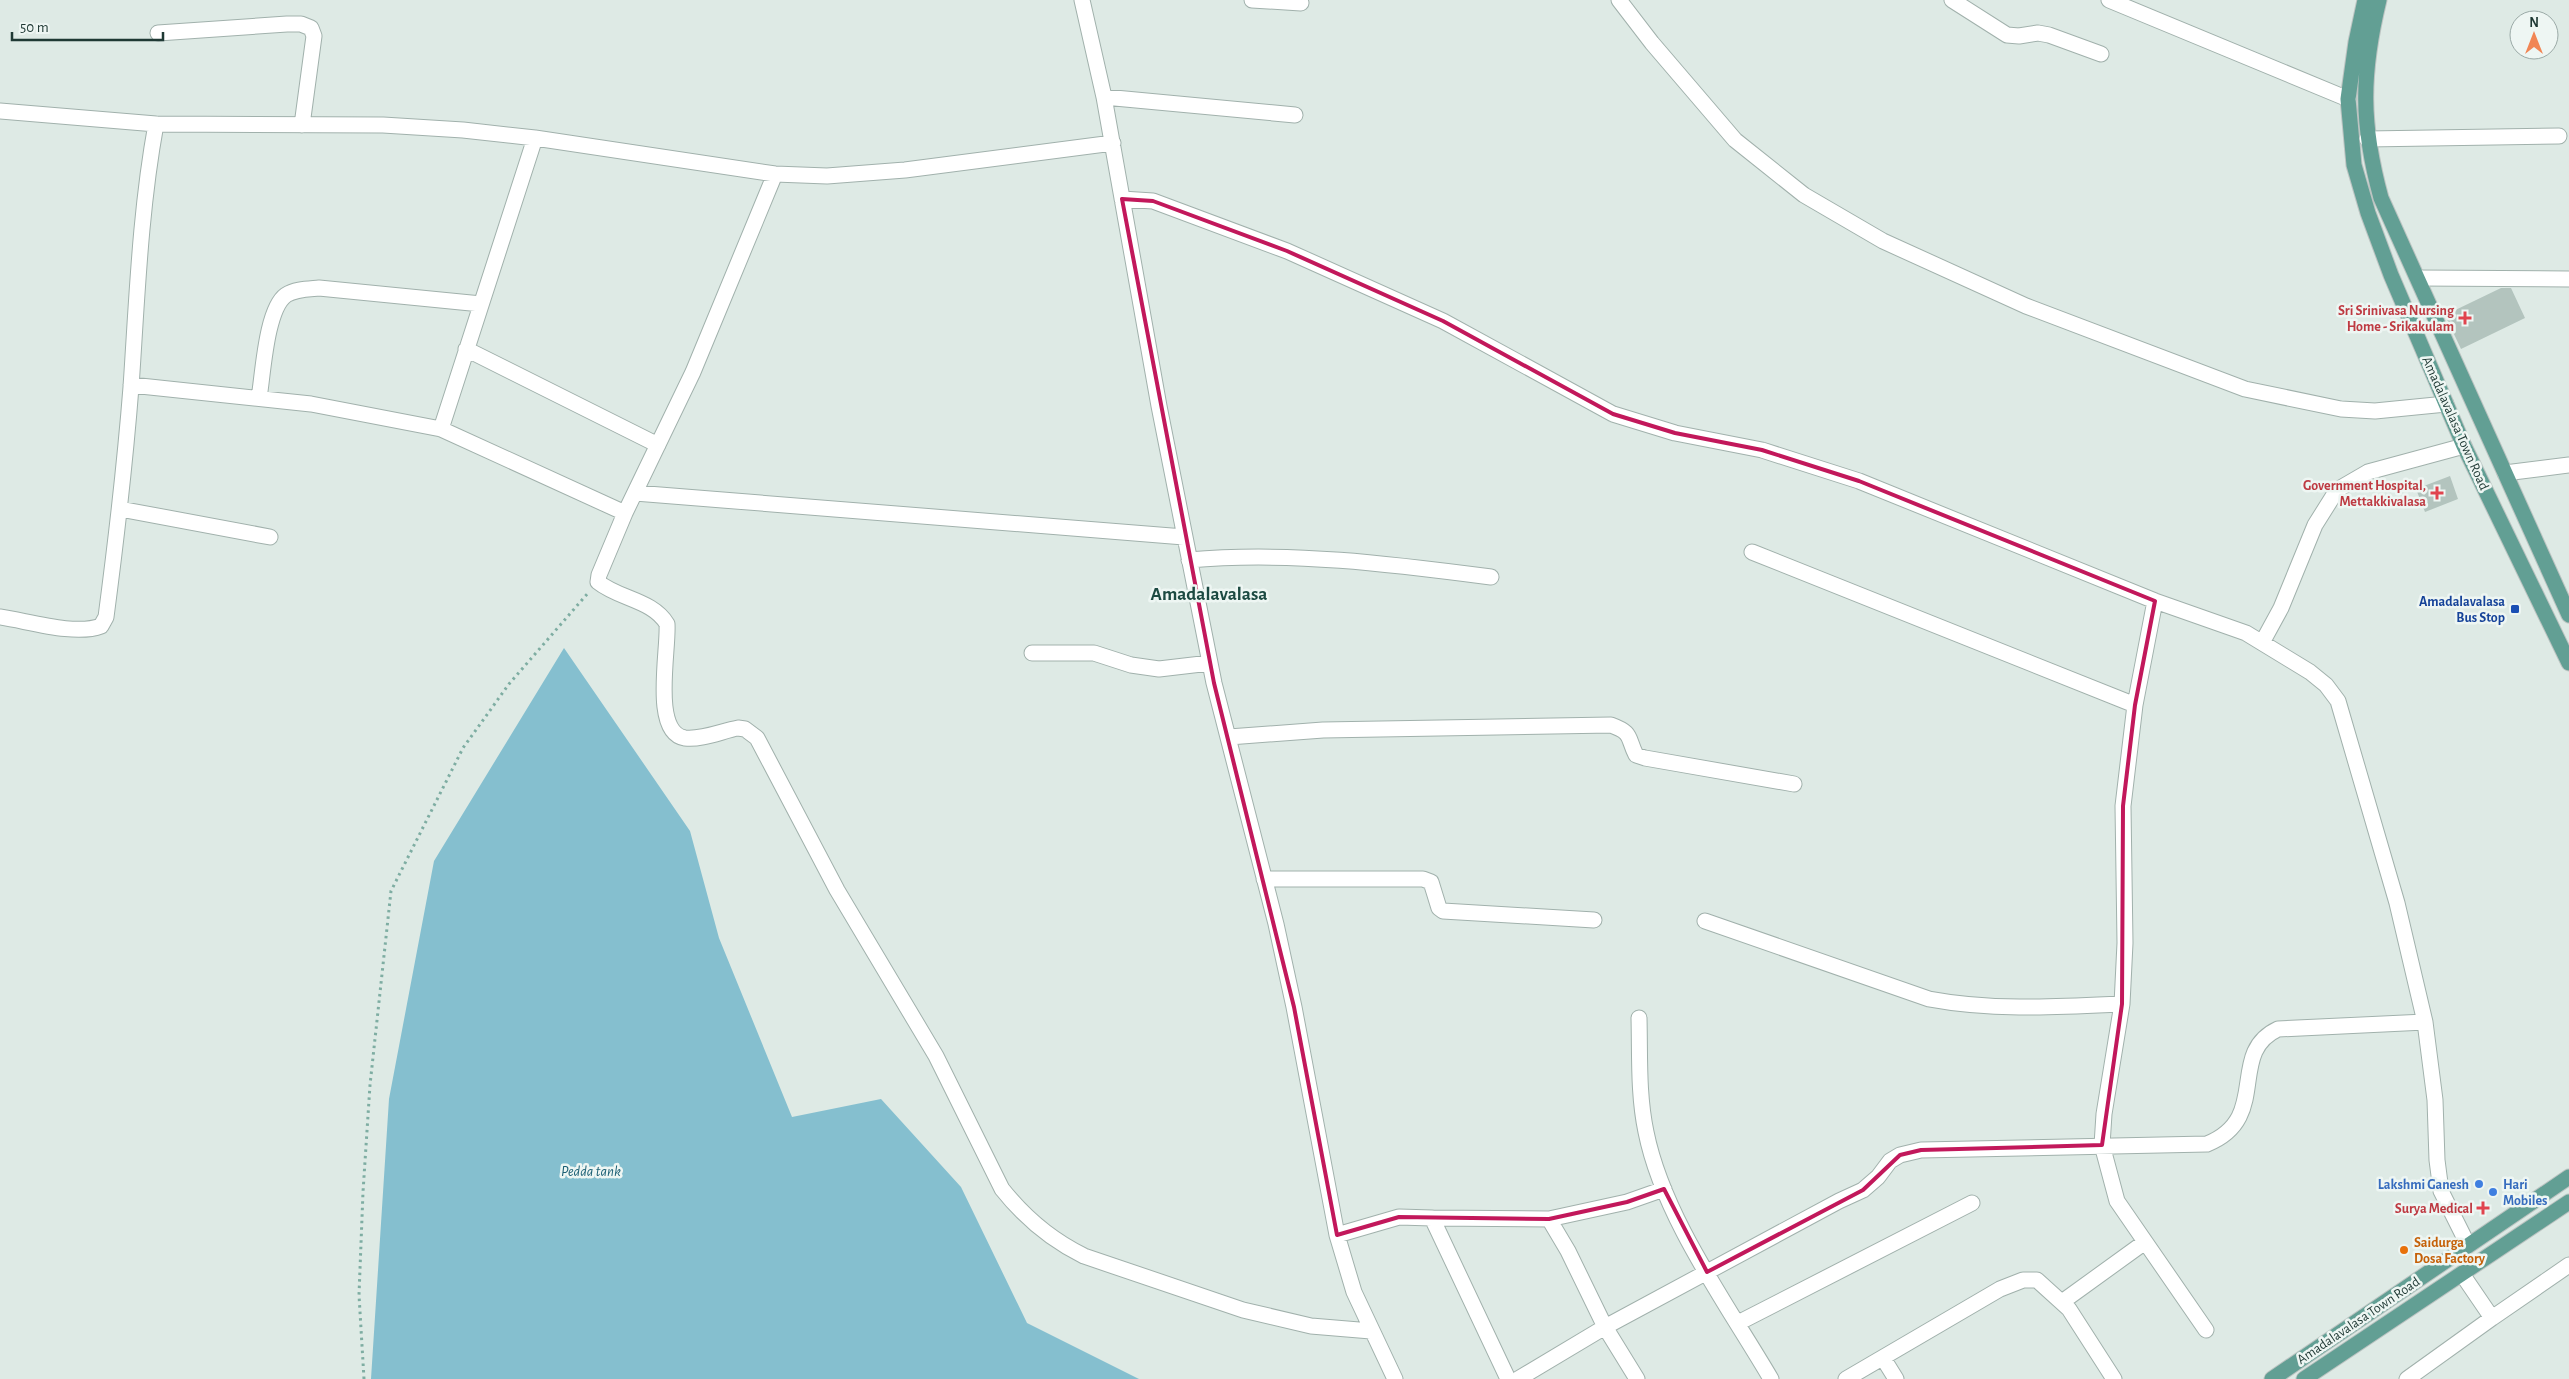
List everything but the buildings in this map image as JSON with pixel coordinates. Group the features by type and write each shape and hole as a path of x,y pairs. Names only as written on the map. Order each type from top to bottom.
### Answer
{"main road":[{"name":"Amadalavalasa Town Road","path":"2365,0 2356,42 2348,99 2354,164 2368,212 2391,275 2464,446 2545,608 2569,664"},
{"name":"Amadalavalasa Town Road","path":"2379,0 2367,73 2364,108 2367,139 2381,198 2569,615"},
{"name":"Amadalavalasa Town Road","path":"2272,1379 2569,1177"},
{"name":"Amadalavalasa Town Road","path":"2304,1379 2569,1202"}],"street":[{"path":"1082,0 1113,143 1184,537 1210,663 1294,1007 1337,1235 1354,1292 1371,1331 1396,1379"},
{"path":"1252,0 1301,3"},
{"path":"1619,0 1652,43 1735,140 1804,195 1883,241 2026,306 2245,389 2341,409 2375,411 2446,404"},
{"path":"1952,0 2007,35 2019,36 2038,33 2049,35 2101,54"},
{"path":"2109,0 2348,99"},
{"path":"158,33 287,24 302,24 311,28 314,36 302,125"},
{"path":"1104,97 1296,115"},
{"path":"0,111 156,124 383,125 534,138 775,174 827,176 876,172 1113,143"},
{"path":"0,616 78,630 92,630 101,626 106,617 120,509 131,386 138,260 148,171 156,124"},
{"path":"2367,139 2559,136"},
{"path":"441,429 534,138"},
{"path":"775,174 693,372 625,513 599,575 598,582 605,588 654,610 662,616 667,624 664,695 667,721 676,735 694,738 738,728 745,729 757,738 837,890 936,1056 1002,1189 1015,1206 1060,1245 1126,1272 1243,1310 1312,1326 1371,1331"},
{"path":"1122,199 1152,201 1287,252 1443,321 1613,414 1675,433 1762,450 1859,481 2156,601 2246,633 2263,641 2310,672 2326,685 2338,701 2398,903 2425,1022 2435,1100 2437,1160 2441,1191 2468,1245"},
{"path":"2418,278 2569,279"},
{"path":"259,398 270,328 277,304 286,295 300,290 320,288 481,304"},
{"path":"466,349 658,444"},
{"path":"131,386 311,404 441,429 625,513"},
{"path":"2263,641 2281,608 2315,526 2337,490 2368,472 2464,446"},
{"path":"2506,473 2569,465"},
{"path":"635,493 1184,537"},
{"path":"120,509 270,537"},
{"path":"1752,552 2135,705"},
{"path":"1189,560 1297,558 1410,567 1491,577"},
{"path":"2156,601 2135,705 2123,806 2125,943 2122,1004 2104,1114 2102,1145 2117,1201 2206,1330"},
{"path":"1032,653 1094,653 1131,666 1159,669 1210,663"},
{"path":"1229,737 1323,730 1611,725 1624,729 1631,736 1636,755 1645,758 1794,784"},
{"path":"1264,879 1423,879 1431,882 1439,908 1443,911 1594,920"},
{"path":"1705,921 1929,999 1962,1005 2021,1009 2122,1004"},
{"path":"1639,1018 1640,1095 1646,1133 1664,1189 1707,1272 1771,1379"},
{"path":"1518,1379 1605,1327 1863,1190 1878,1177 1890,1161 1900,1155 1921,1150 2207,1144 2220,1139 2230,1132 2247,1102 2254,1053 2258,1043 2265,1035 2278,1030 2425,1022"},
{"path":"1337,1235 1399,1216 1549,1219 1627,1202 1664,1189"},
{"path":"1738,1323 1972,1203"},
{"path":"1432,1218 1508,1379"},
{"path":"1549,1219 1568,1252 1605,1327 1637,1379"},
{"path":"2062,1302 2145,1242"},
{"path":"2407,1379 2569,1265"},
{"path":"2462,1274 2492,1318"},
{"path":"1846,1379 2000,1289 2023,1280 2037,1280 2069,1308 2114,1379"},
{"path":"1883,1358 1896,1379"}],"path":[{"path":"364,1379 358,1295 363,1192 370,1084 391,892 463,748 509,684 598,582"}],"highlighted area":[{"path":"1122,199 1153,201 1287,251 1443,321 1613,414 1675,433 1762,450 1859,481 2155,601 2135,705 2123,806 2122,1004 2102,1145 1921,1150 1900,1155 1863,1190 1707,1272 1664,1189 1627,1202 1549,1219 1399,1217 1337,1235 1294,1007 1214,683"}],"water":[{"name":"Pedda tank","path":"564,648 690,831 719,938 792,1117 881,1099 961,1187 1027,1323 1139,1379 371,1379 389,1099 434,861"}],"place":[{"name":"Sri Srinivasa Nursing Home - Srikakulam","path":"2465,318"},
{"name":"Government Hospital, Mettakkivalasa","path":"2437,493"},
{"name":"Amadalavalasa Bus Stop","path":"2515,609"},
{"name":"Lakshmi Ganesh","path":"2479,1184"},
{"name":"Hari Mobiles","path":"2493,1192"},
{"name":"Surya Medical","path":"2483,1208"},
{"name":"Saidurga Dosa Factory","path":"2404,1250"}],"district":[{"name":"Amadalavalasa","path":"1209,593"}]}
